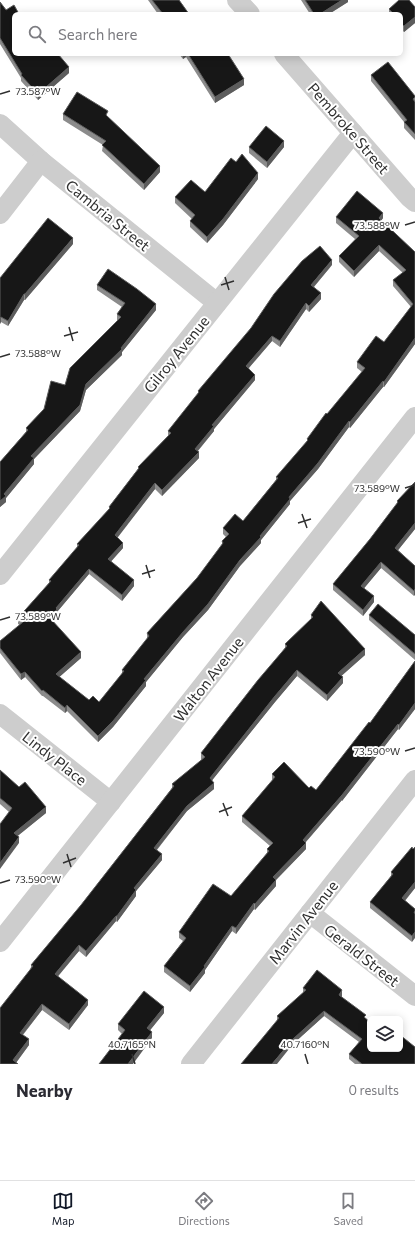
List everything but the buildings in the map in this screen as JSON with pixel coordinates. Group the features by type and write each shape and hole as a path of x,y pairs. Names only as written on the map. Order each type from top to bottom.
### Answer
{"street":[{"path":"237,0 248,12"},
{"name":"Pembroke Street","path":"286,56 352,133 415,202"},
{"name":"Cambria Street","path":"0,124 41,161 217,303"},
{"name":"Gilroy Avenue","path":"0,576 352,133"},
{"path":"0,214 41,161"},
{"name":"Walton Avenue","path":"0,942 415,417"},
{"name":"Lindy Place","path":"0,714 111,802"},
{"name":"Marvin Avenue","path":"191,1064 415,780"},
{"name":"Gerald Street","path":"310,913 415,996"}]}
